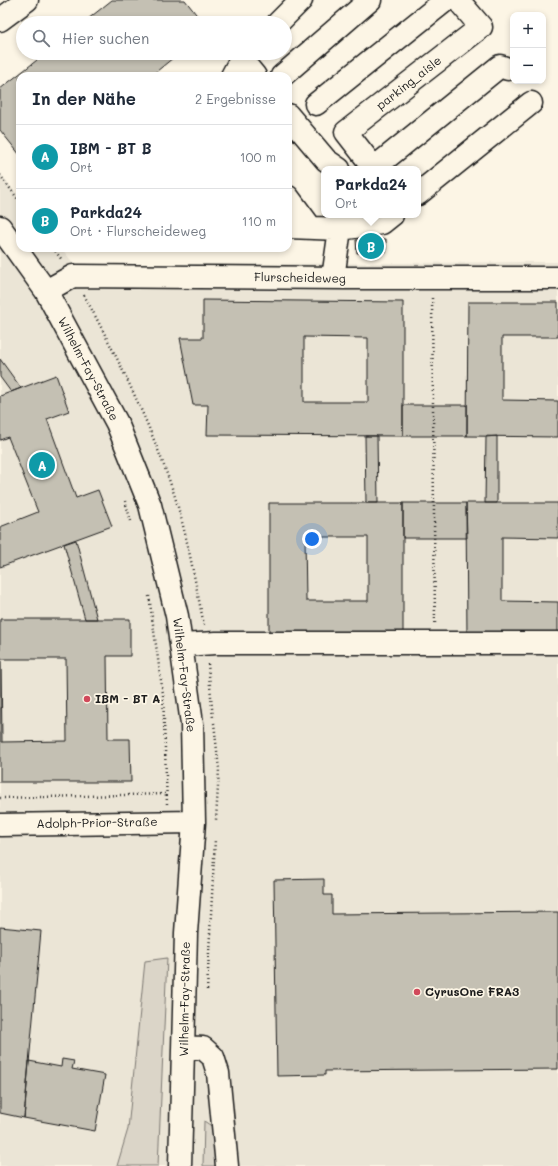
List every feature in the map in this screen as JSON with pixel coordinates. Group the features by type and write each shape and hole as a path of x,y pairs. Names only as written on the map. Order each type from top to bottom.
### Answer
{"street":[{"path":"0,20 27,0"},
{"path":"285,16 301,0"},
{"path":"287,72 370,0"},
{"path":"316,104 446,0"},
{"name":"parking_aisle","path":"370,166 346,132 481,27 458,0"},
{"path":"240,62 251,72"},
{"path":"376,166 500,66 508,69"},
{"path":"421,192 531,103"},
{"path":"292,120 326,160 335,166"},
{"path":"292,202 311,228"},
{"path":"292,227 311,228 341,222 382,223 388,218"},
{"path":"333,278 341,222"},
{"name":"Wilhelm-Fay-Straße","path":"0,227 16,249"},
{"name":"Wilhelm-Fay-Straße","path":"18,252 46,291 116,422 150,505 177,616 192,724 194,822 186,933 180,1166"},
{"name":"Flurscheideweg","path":"46,291 73,276 558,278"},
{"path":"182,645 216,643 558,643"},
{"name":"Adolph-Prior-Straße","path":"0,825 194,822"},
{"path":"184,1047 203,1048 213,1057 218,1073 227,1166"}],"path":[{"path":"0,175 16,197"},
{"path":"432,278 435,619"},
{"path":"124,500 132,522"},
{"path":"148,588 163,694 166,794 169,822"},
{"path":"0,798 166,794"}],"shaded area":[{"path":"0,173 16,193 16,252 64,252 75,265 558,262 558,1166 0,1166"},
{"path":"167,958 158,1166 117,1166 128,1129 145,961"},
{"path":"204,1121 213,1127 217,1166 203,1166"}],"building":[{"path":"112,0 185,0 198,16 92,16"},
{"path":"37,60 170,60 156,72 22,72"},
{"path":"16,76 16,150 0,130 0,89"},
{"path":"386,239 386,252 357,253 356,240"},
{"path":"203,300 403,302 403,436 207,435 208,405 193,405 180,338 203,338","holes":["304,337 368,338 368,402 304,402"]},
{"path":"468,302 558,302 558,337 502,337 502,400 558,401 558,437 467,436"},
{"path":"0,359 21,388 11,392 0,377"},
{"path":"56,375 69,411 47,419 76,498 98,490 112,526 0,567 0,527 38,512 8,437 0,440 0,396"},
{"path":"403,405 467,405 467,436 403,436"},
{"path":"365,436 377,436 378,503 366,503"},
{"path":"497,436 497,503 485,503 486,437"},
{"path":"269,503 403,503 403,637 269,638","holes":["305,537 368,537 368,601 306,601"]},
{"path":"403,503 466,503 467,538 403,538"},
{"path":"466,503 558,503 558,538 502,537 502,601 558,602 558,638 467,638"},
{"path":"76,540 97,619 85,619 64,544"},
{"name":"IBM - BT A","path":"0,619 130,619 130,656 107,656 108,739 130,739 131,782 0,782","holes":["1,659 66,659 67,741 2,742"]},
{"name":"CyrusOne FRA3","path":"324,879 324,895 332,895 332,914 558,912 558,1069 325,1071 325,1075 277,1076 274,880"},
{"path":"0,927 41,931 24,1118 0,1113"},
{"path":"62,1059 74,1061 72,1069 105,1075 95,1131 24,1118 29,1061 61,1067"}],"place":[{"name":"Parkda24","path":"371,246"},
{"name":"IBM - BT B","path":"42,465"},
{"name":"IBM - BT A","path":"87,699"},
{"name":"CyrusOne FRA3","path":"417,992"}]}
